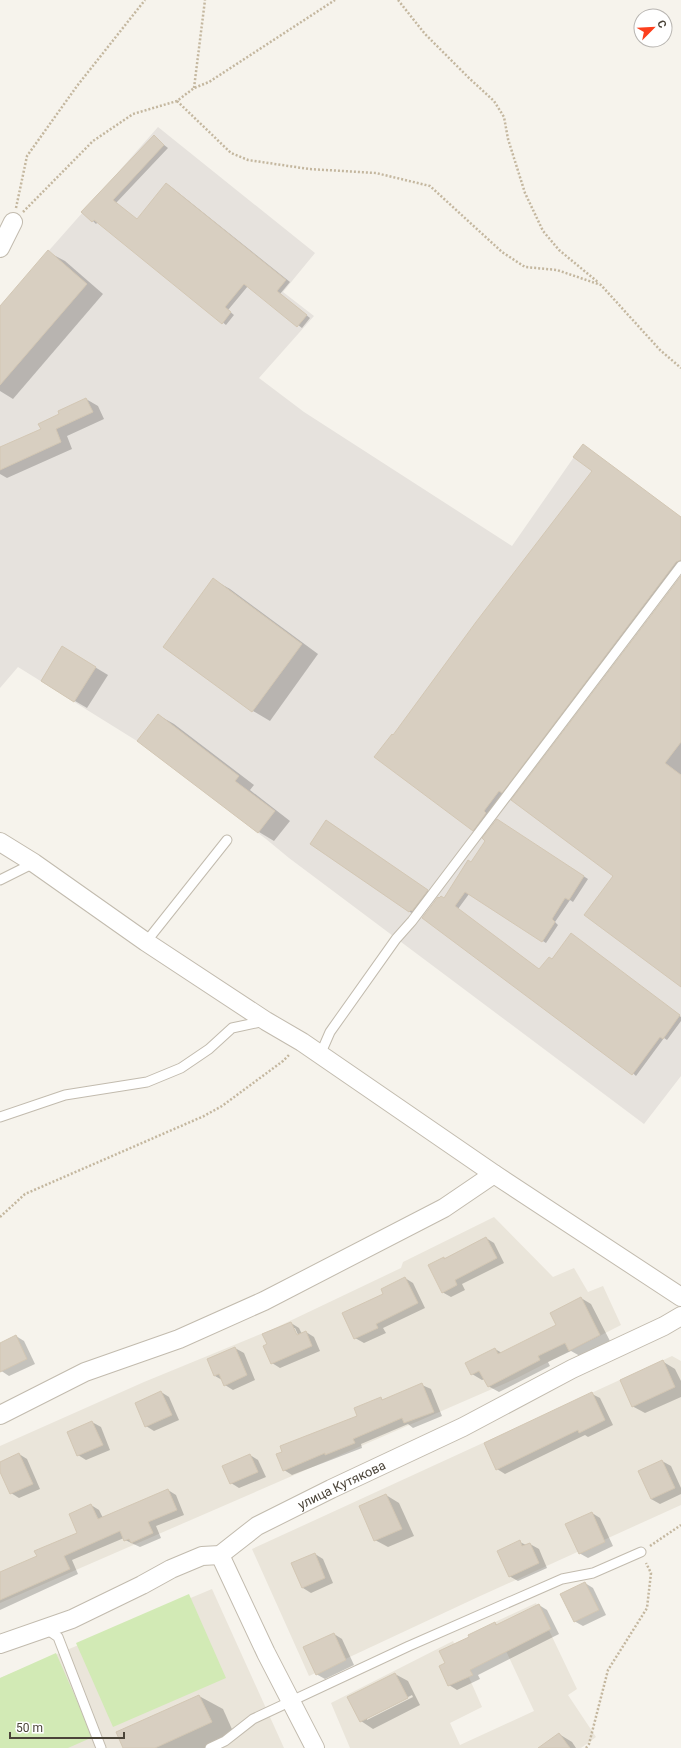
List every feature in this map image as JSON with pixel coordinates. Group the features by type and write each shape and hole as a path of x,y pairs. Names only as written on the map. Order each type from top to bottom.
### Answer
{"street":[{"path":"0,248 13,222"},
{"path":"0,842 34,863 146,942 266,1021 302,1042 494,1174 681,1297"},
{"path":"0,1415 85,1372 179,1339 264,1302 444,1208 494,1174"},
{"name":"улица Кутякова","path":"220,1555 257,1526 331,1489 464,1427 572,1369 664,1326 681,1316"},
{"path":"0,1644 72,1619 142,1585 171,1569 202,1556 220,1555 266,1653 315,1748"}],"lane":[{"path":"320,1054 330,1032 396,939 412,921 681,566"},
{"path":"146,942 227,840"},
{"path":"0,880 34,863"},
{"path":"0,1116 65,1095 147,1082 181,1068 209,1049 232,1028 266,1021"},
{"path":"210,1748 225,1741 253,1718 409,1646 562,1579 593,1573 641,1552"},
{"path":"45,1628 58,1637 102,1748"}],"path":[{"path":"13,222 27,156 77,86 144,0"},
{"path":"194,88 205,0"},
{"path":"13,222 93,141 133,114 177,101 194,88 209,82 335,0"},
{"path":"398,0 425,34 470,79 494,100 504,117 508,139 525,193 543,231 559,250 601,285 660,350 681,368"},
{"path":"177,101 231,153 248,160 309,169 376,173 430,186 502,252 525,267 557,270 601,285"},
{"path":"0,1217 25,1194 210,1112 283,1061 302,1042"},
{"path":"586,1748 589,1744 608,1670 647,1608 651,1573 641,1552 681,1525"}],"shaded area":[{"path":"158,127 315,253 283,292 314,316 259,378 304,412 512,546 583,444 681,517 681,1076 644,1124 289,858 137,741 18,667 0,688 0,306"},
{"path":"494,1217 553,1277 574,1268 588,1292 603,1286 621,1325 515,1379 0,1603 0,1446 144,1382 273,1329 401,1268 403,1262"},
{"path":"672,1356 681,1361 681,1505 309,1676 252,1549"},
{"path":"212,1589 284,1748 0,1748 0,1678"},
{"path":"536,1603 577,1689 568,1695 596,1737 581,1748 350,1748 331,1703 453,1641 482,1707 450,1723 460,1745 534,1711 493,1623"}],"green space":[{"path":"189,1594 226,1678 113,1727 76,1643"},
{"path":"56,1653 93,1737 68,1748 0,1748 0,1678"}],"building":[{"path":"154,135 164,145 113,200 137,219 166,183 286,280 277,291 307,315 297,327 244,284 225,307 231,312 222,324 94,220 92,222 81,212"},
{"path":"48,250 87,284 0,385 0,306"},
{"path":"86,398 93,412 56,429 61,442 0,470 0,447 41,429 38,424 59,414 58,411"},
{"path":"583,444 681,517 681,560 676,562 502,793 499,791 484,811 486,813 473,831 374,757 392,734 393,735 476,622 592,471 573,457"},
{"path":"681,576 681,742 665,763 681,775 681,987 584,915 613,876 511,800"},
{"path":"213,578 302,644 252,712 163,647"},
{"path":"62,646 96,667 74,702 41,681"},
{"path":"158,714 239,776 235,781 275,811 258,833 137,741"},
{"path":"497,819 584,876 569,900 565,898 552,919 555,922 542,942 465,892 455,906 539,969 549,957 552,959 571,933 680,1015 663,1039 660,1037 632,1075 422,918 438,897 439,898 441,896 444,898 468,860 471,862 485,841 482,838"},
{"path":"326,820 428,890 412,911 411,910 409,912 310,844"},
{"path":"486,1237 497,1258 455,1280 457,1285 442,1293 428,1265 444,1257 444,1259"},
{"path":"405,1277 418,1303 376,1324 378,1328 354,1339 342,1313 383,1294 381,1289"},
{"path":"581,1297 600,1335 569,1351 565,1343 538,1356 540,1360 488,1387 479,1371 471,1375 465,1363 495,1348 498,1354 556,1325 550,1313"},
{"path":"291,1322 297,1335 306,1331 312,1346 271,1364 263,1346 267,1344 262,1334"},
{"path":"16,1335 27,1359 0,1372 0,1343"},
{"path":"235,1347 247,1375 224,1386 219,1374 214,1376 207,1359"},
{"path":"663,1360 675,1387 632,1407 620,1380"},
{"path":"422,1383 434,1412 404,1423 402,1418 353,1439 355,1443 325,1455 325,1453 283,1471 276,1454 282,1452 280,1446 357,1416 354,1408 381,1397 382,1400"},
{"path":"161,1391 172,1415 145,1427 135,1403"},
{"path":"592,1392 605,1420 579,1433 578,1430 496,1470 484,1443"},
{"path":"92,1421 103,1445 77,1456 67,1432"},
{"path":"19,1453 33,1484 10,1494 0,1472 0,1462"},
{"path":"250,1454 258,1472 230,1484 222,1466"},
{"path":"662,1460 675,1488 651,1499 638,1471"},
{"path":"168,1489 177,1510 148,1522 153,1533 131,1543 129,1539 124,1541 120,1531 64,1556 70,1569 0,1600 0,1572 37,1556 34,1551 77,1533 69,1514 91,1504 98,1519"},
{"path":"386,1494 402,1529 374,1541 359,1506"},
{"path":"592,1512 605,1542 579,1554 565,1524"},
{"path":"520,1540 522,1546 530,1543 539,1563 509,1577 497,1551"},
{"path":"315,1553 325,1578 302,1588 291,1563"},
{"path":"585,1582 599,1610 574,1622 560,1594"},
{"path":"539,1604 551,1629 470,1670 473,1675 448,1686 439,1666 445,1663 439,1651 469,1637 468,1635 495,1622 496,1625"},
{"path":"334,1633 346,1660 316,1675 303,1647"},
{"path":"395,1673 408,1698 360,1722 347,1697"},
{"path":"199,1695 212,1722 155,1748 123,1748 116,1732"},
{"path":"559,1733 570,1748 538,1748"}]}
